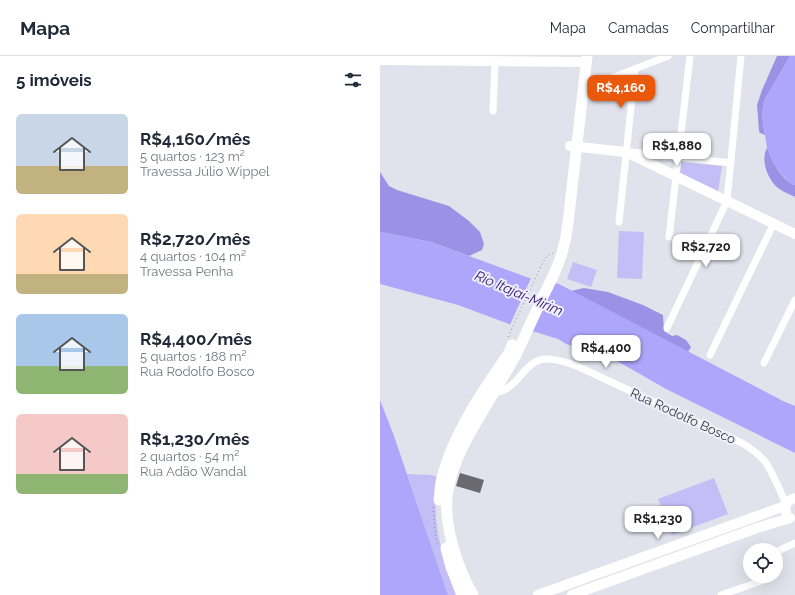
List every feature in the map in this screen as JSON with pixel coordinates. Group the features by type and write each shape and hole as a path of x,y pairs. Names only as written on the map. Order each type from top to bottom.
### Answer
{"main road":[{"path":"507,61 521,56"},
{"path":"380,60 418,58 507,61 583,58"},
{"path":"462,595 451,568 441,527 439,500 442,478 457,439 494,393 555,251 561,224 583,89 583,58"},
{"path":"550,265 562,252 567,234 583,58"},
{"path":"574,146 626,152 795,234"},
{"path":"473,595 468,588 456,556 448,527 446,511 447,492 474,407 512,354"},
{"path":"789,503 785,509 786,514 793,520"},
{"path":"538,595 789,503"},
{"path":"572,595 756,528 793,520"}],"street":[{"path":"583,89 668,56"},
{"path":"669,237 690,56"},
{"path":"667,328 727,200 741,56"},
{"path":"493,111 495,61"},
{"path":"618,222 635,69"},
{"path":"626,152 731,163"},
{"path":"710,355 774,223"},
{"path":"764,363 795,300"},
{"name":"Rua Rodolfo Bosco","path":"494,393 501,392 508,388 529,367 540,360 554,360 577,366 751,448 768,466 789,503"},
{"path":"783,549 795,543"},
{"path":"721,595 755,583"}],"path":[{"path":"508,338 550,265 548,255 555,251"}],"shaded area":[{"path":"777,56 790,56 764,101 762,115 765,135 759,131 757,105"},
{"path":"767,148 781,175 790,183 795,185 795,197 780,189 774,184 768,175 764,158"},
{"path":"681,162 722,166 718,192 679,175"},
{"path":"380,172 389,186 397,190 449,206 469,221 480,232 484,244 482,250 469,256 431,242 380,232"},
{"path":"619,231 644,232 642,279 617,278"},
{"path":"573,262 597,270 591,287 567,279"},
{"path":"584,288 608,292 643,305 663,315 664,331 672,336 677,335 686,340 691,347 688,352 571,291"},
{"path":"407,474 432,475 438,477 436,495 436,523 444,559 456,595 448,595"},
{"path":"714,478 728,514 672,535 658,499"}],"water":[{"path":"790,56 795,56 795,185 791,184 781,174 773,163 767,148 762,115 764,101"},
{"name":"Rio Itajaí-Mirim","path":"380,232 431,242 529,278 559,284 795,406 795,453 666,389 612,358 566,344 558,339 509,324 458,305 380,284"},
{"path":"380,400 394,436 448,595 380,595"}],"pier":[{"path":"532,276 555,282 531,333 509,327"}],"building":[{"path":"460,473 484,480 480,493 456,486"}]}
